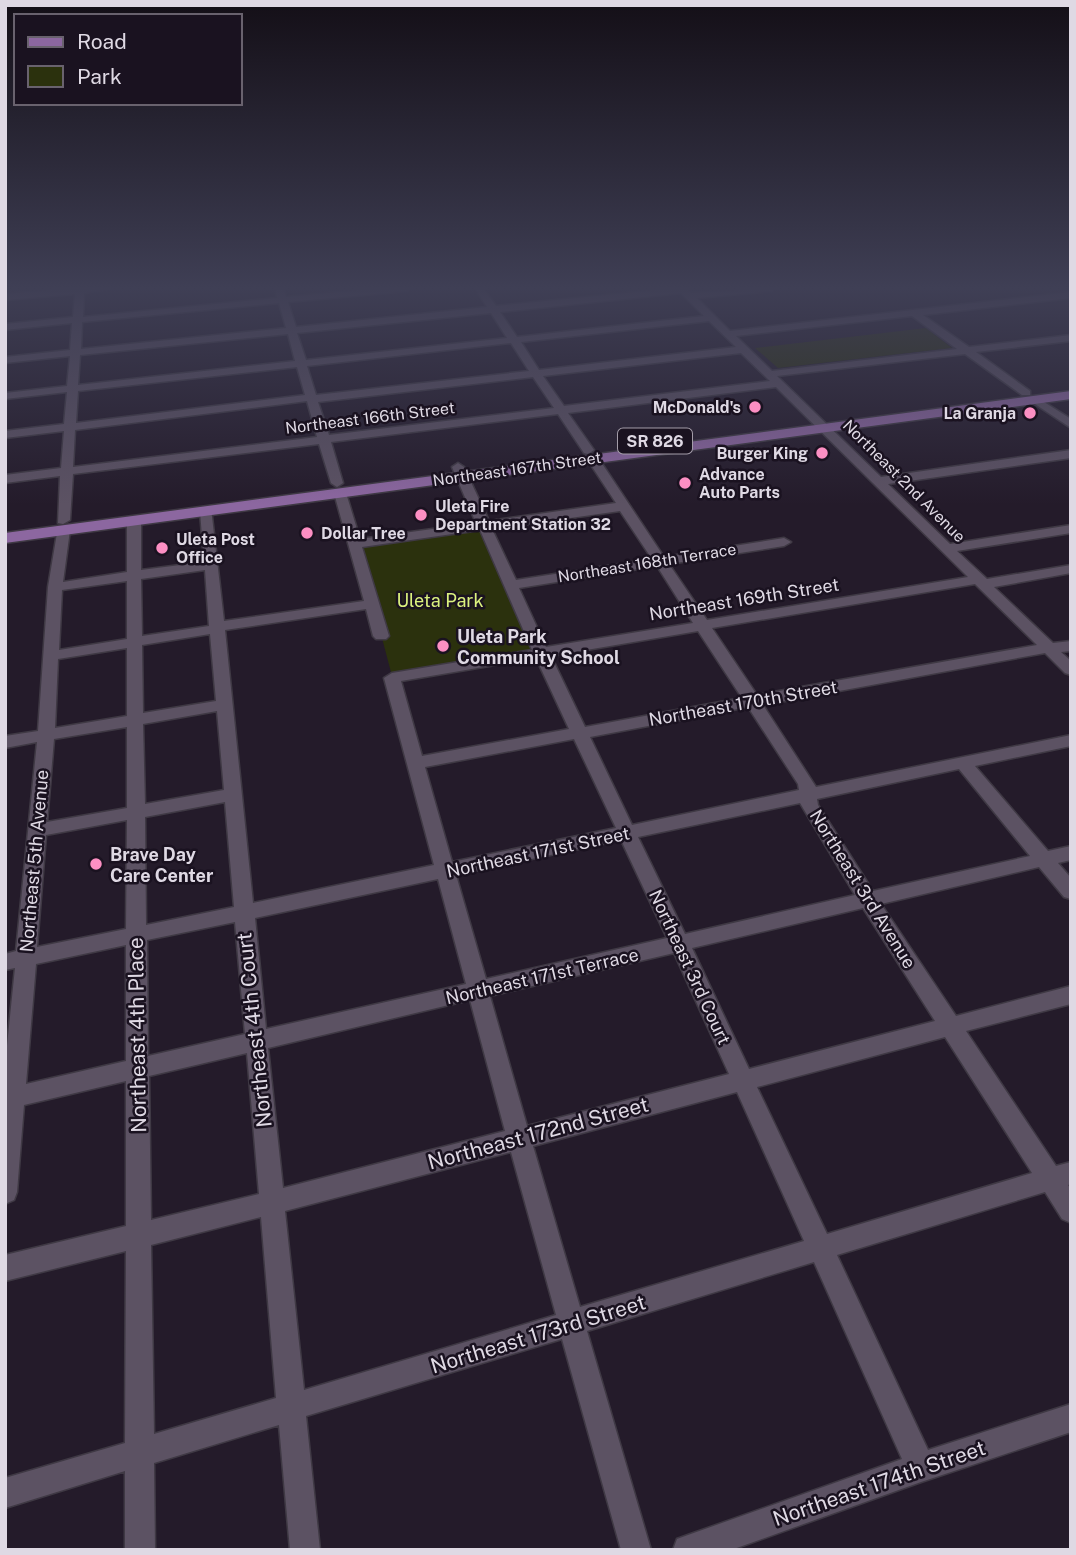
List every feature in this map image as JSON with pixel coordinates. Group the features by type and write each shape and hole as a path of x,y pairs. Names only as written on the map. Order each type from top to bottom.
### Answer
{"main road":[{"name":"Northeast 167th Street","path":"5,538 29,535 96,515 339,488 821,424 1071,387"},
{"name":"Northeast 167th Street","path":"5,527 134,520 312,497 373,478 565,463 623,446 1011,403 1036,394 1071,396"}],"street":[{"name":"Northeast 5th Avenue","path":"5,1192 38,830 49,656 63,525 75,361"},
{"path":"5,396 324,361"},
{"name":"Northeast 3rd Avenue","path":"528,361 807,784 809,805 950,1027 1060,1176 1071,1211"},
{"path":"5,435 645,361"},
{"name":"Northeast 2nd Avenue","path":"758,361 1071,670"},
{"path":"771,374 885,361"},
{"path":"982,361 1036,394 1071,425"},
{"path":"302,363 381,635"},
{"name":"Northeast 166th Street","path":"5,479 780,383"},
{"path":"880,481 1071,454"},
{"name":"Northeast 3rd Court","path":"460,472 541,652 680,944 921,1467"},
{"path":"355,544 625,506"},
{"name":"Northeast 4th Court","path":"206,511 209,565 305,1550"},
{"name":"Northeast 4th Place","path":"134,520 140,1550"},
{"path":"947,548 1071,529"},
{"name":"Northeast 168th Terrace","path":"510,585 784,542"},
{"path":"55,587 209,565"},
{"name":"Northeast 169th Street","path":"415,762 392,678 702,625 1071,569"},
{"path":"49,656 371,604"},
{"name":"Northeast 170th Street","path":"415,762 1071,646"},
{"path":"5,741 223,705"},
{"name":"Northeast 171st Street","path":"5,962 1071,740"},
{"path":"415,762 636,1550"},
{"path":"962,762 1071,892"},
{"path":"38,830 232,795"},
{"name":"Northeast 171st Terrace","path":"13,1097 1071,853"},
{"name":"Northeast 172nd Street","path":"5,1268 271,1203 1071,995"},
{"name":"Northeast 173rd Street","path":"5,1493 1060,1176"},
{"name":"Northeast 174th Street","path":"688,1550 921,1467 1071,1418"}],"green space":[{"path":"769,361 843,361 778,368"},
{"name":"Uleta Park","path":"480,526 535,651 392,676 358,547"}],"place":[{"name":"McDonald's","path":"755,407"},
{"name":"La Granja","path":"1030,413"},
{"name":"Burger King","path":"822,453"},
{"name":"Advance Auto Parts","path":"685,483"},
{"name":"Uleta Fire Department Station 32","path":"421,515"},
{"name":"Dollar Tree","path":"307,533"},
{"name":"Uleta Post Office","path":"162,548"},
{"name":"Uleta Park Community School","path":"443,646"},
{"name":"Brave Day Care Center","path":"96,864"}]}
